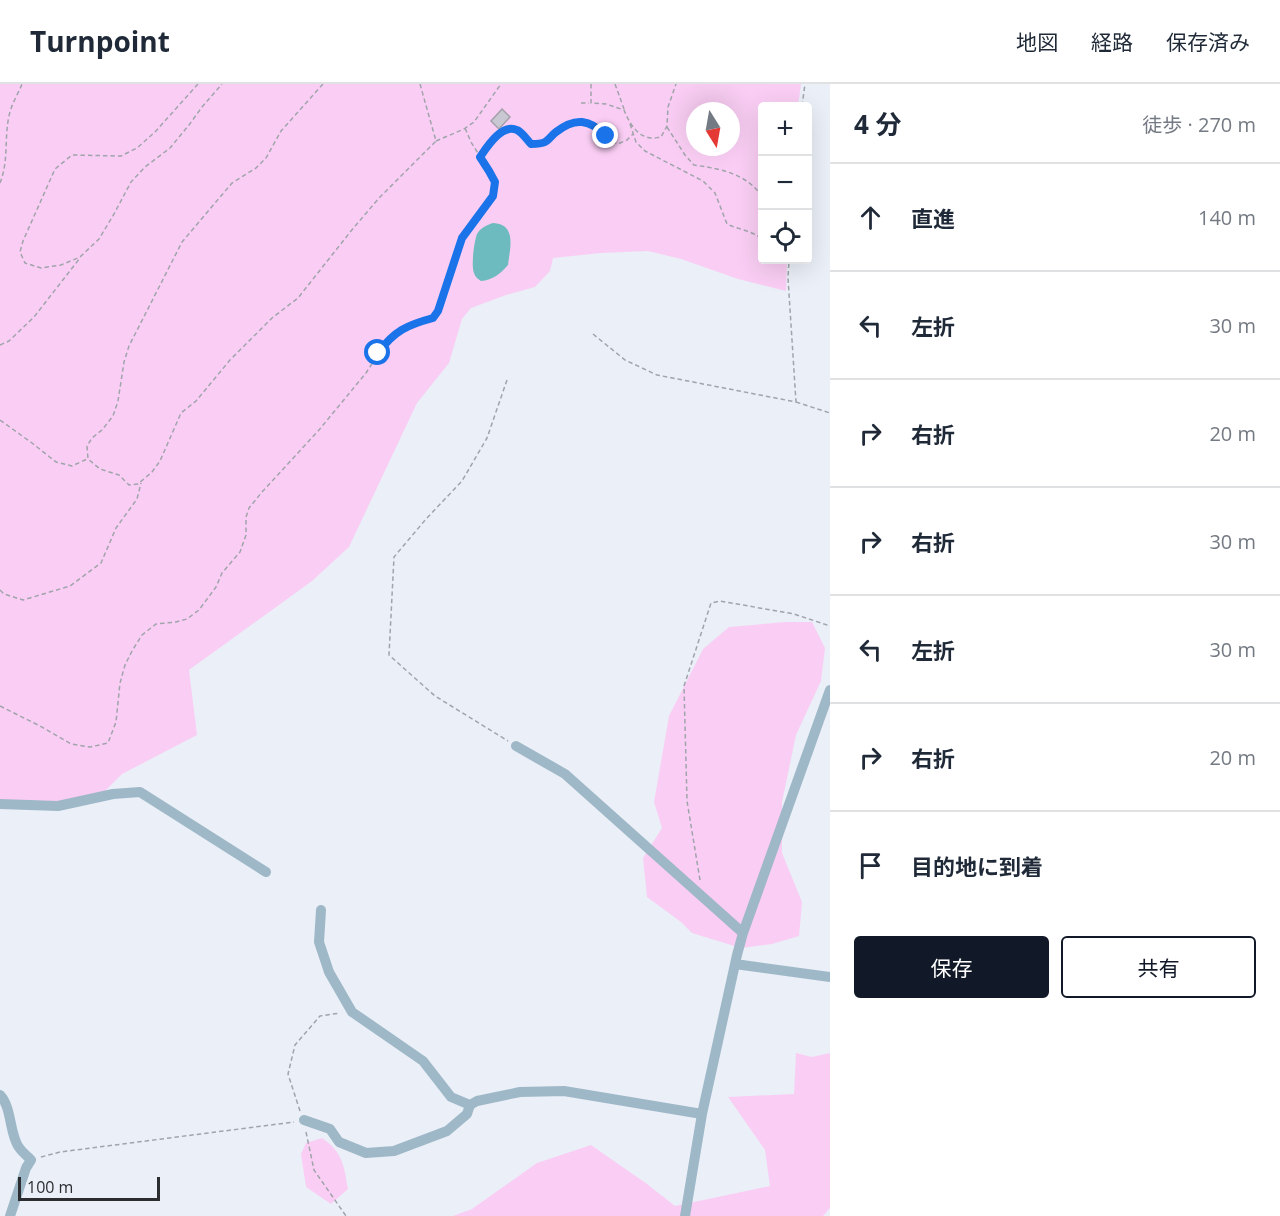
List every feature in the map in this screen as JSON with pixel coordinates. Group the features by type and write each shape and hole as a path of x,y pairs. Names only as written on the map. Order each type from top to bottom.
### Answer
{"street":[{"path":"685,1216 702,1114 743,933 830,690"},
{"path":"516,746 564,774 743,933"},
{"path":"0,804 58,806 113,794 140,792 266,872"},
{"path":"321,910 319,942 329,972 352,1012 423,1061 451,1097 470,1105"},
{"path":"735,964 830,977"},
{"path":"304,1120 330,1129 339,1142 366,1153 394,1151 447,1131 467,1114 470,1105 477,1101 520,1092 564,1090 702,1114"},
{"path":"0,1095 4,1100 18,1146 31,1160 26,1168 10,1216"}],"path":[{"path":"0,183 7,155 9,114 22,84"},
{"path":"80,257 61,265 41,268 24,263 20,252 55,169 72,155 121,156 137,148 155,132 198,84"},
{"path":"0,345 9,340 34,317 80,257 99,239 131,182 145,167 170,148 222,84"},
{"path":"324,84 281,131 266,158 256,168 231,183 182,242 129,346 113,416 87,446 88,459 100,469 119,475 129,485 138,484 152,472 160,461 181,413 196,401 230,360 266,324 298,298 379,198 436,141 474,122 501,84"},
{"path":"420,84 436,141"},
{"path":"591,84 591,103"},
{"path":"615,84 636,142 645,151 703,181 715,193 727,224 758,235"},
{"path":"630,124 651,138 661,136 667,126 668,107 676,84"},
{"path":"803,102 805,84"},
{"path":"581,103 606,104 624,110"},
{"path":"480,157 501,132 507,129 519,131 531,144 545,142 557,130 579,121 595,125 610,141 618,144 633,134"},
{"path":"667,126 694,165 729,172 754,186 758,191"},
{"path":"0,706 71,744 90,747 108,743 116,722 120,683 125,665 142,636 156,624 187,619 198,610 216,587 222,573 240,552 246,535 246,517 249,508 366,373 386,342 399,330 433,318 438,311 462,238 493,196 495,182 465,128"},
{"path":"789,264 796,402"},
{"path":"594,334 625,360 657,375 796,402 830,413"},
{"path":"507,381 487,438 462,481 394,557 389,655 435,696 516,746"},
{"path":"0,420 56,462 72,466 88,459"},
{"path":"0,590 4,594 23,600 70,586 101,563 116,528 137,499 141,481"},
{"path":"703,897 687,801 684,686 711,603 720,601 794,614 830,626"},
{"path":"346,1216 314,1170 304,1120 288,1074 295,1045 320,1016 352,1012"},
{"path":"31,1160 60,1152 304,1120"}],"shaded area":[{"path":"0,84 801,84 799,102 758,102 758,264 787,264 786,291 738,279 681,259 648,251 601,253 553,258 550,271 535,287 471,308 462,319 449,363 417,403 349,547 312,581 189,670 197,735 122,774 105,791 55,803 0,801"},
{"path":"812,622 825,648 821,681 796,735 782,802 782,853 802,902 799,936 772,944 741,948 692,933 647,897 643,858 662,828 654,802 669,716 703,649 729,627"},
{"path":"796,1053 812,1057 830,1053 830,1208 823,1216 453,1216 472,1209 537,1163 591,1145 675,1206 770,1186 765,1150 728,1097 794,1094"},
{"path":"322,1138 338,1154 344,1166 348,1189 331,1204 306,1187 301,1154 306,1143"}],"water":[{"path":"493,223 501,224 509,232 508,265 496,276 481,281 473,270 475,242 480,230"}],"building":[{"path":"502,109 510,117 499,129 491,121"}],"route":[{"path":"378,353 399,330 433,318 438,311 462,238 493,196 495,182 480,157 501,132 507,129 519,131 531,144 536,144 545,142 557,130 579,121 595,125 606,136"}]}
